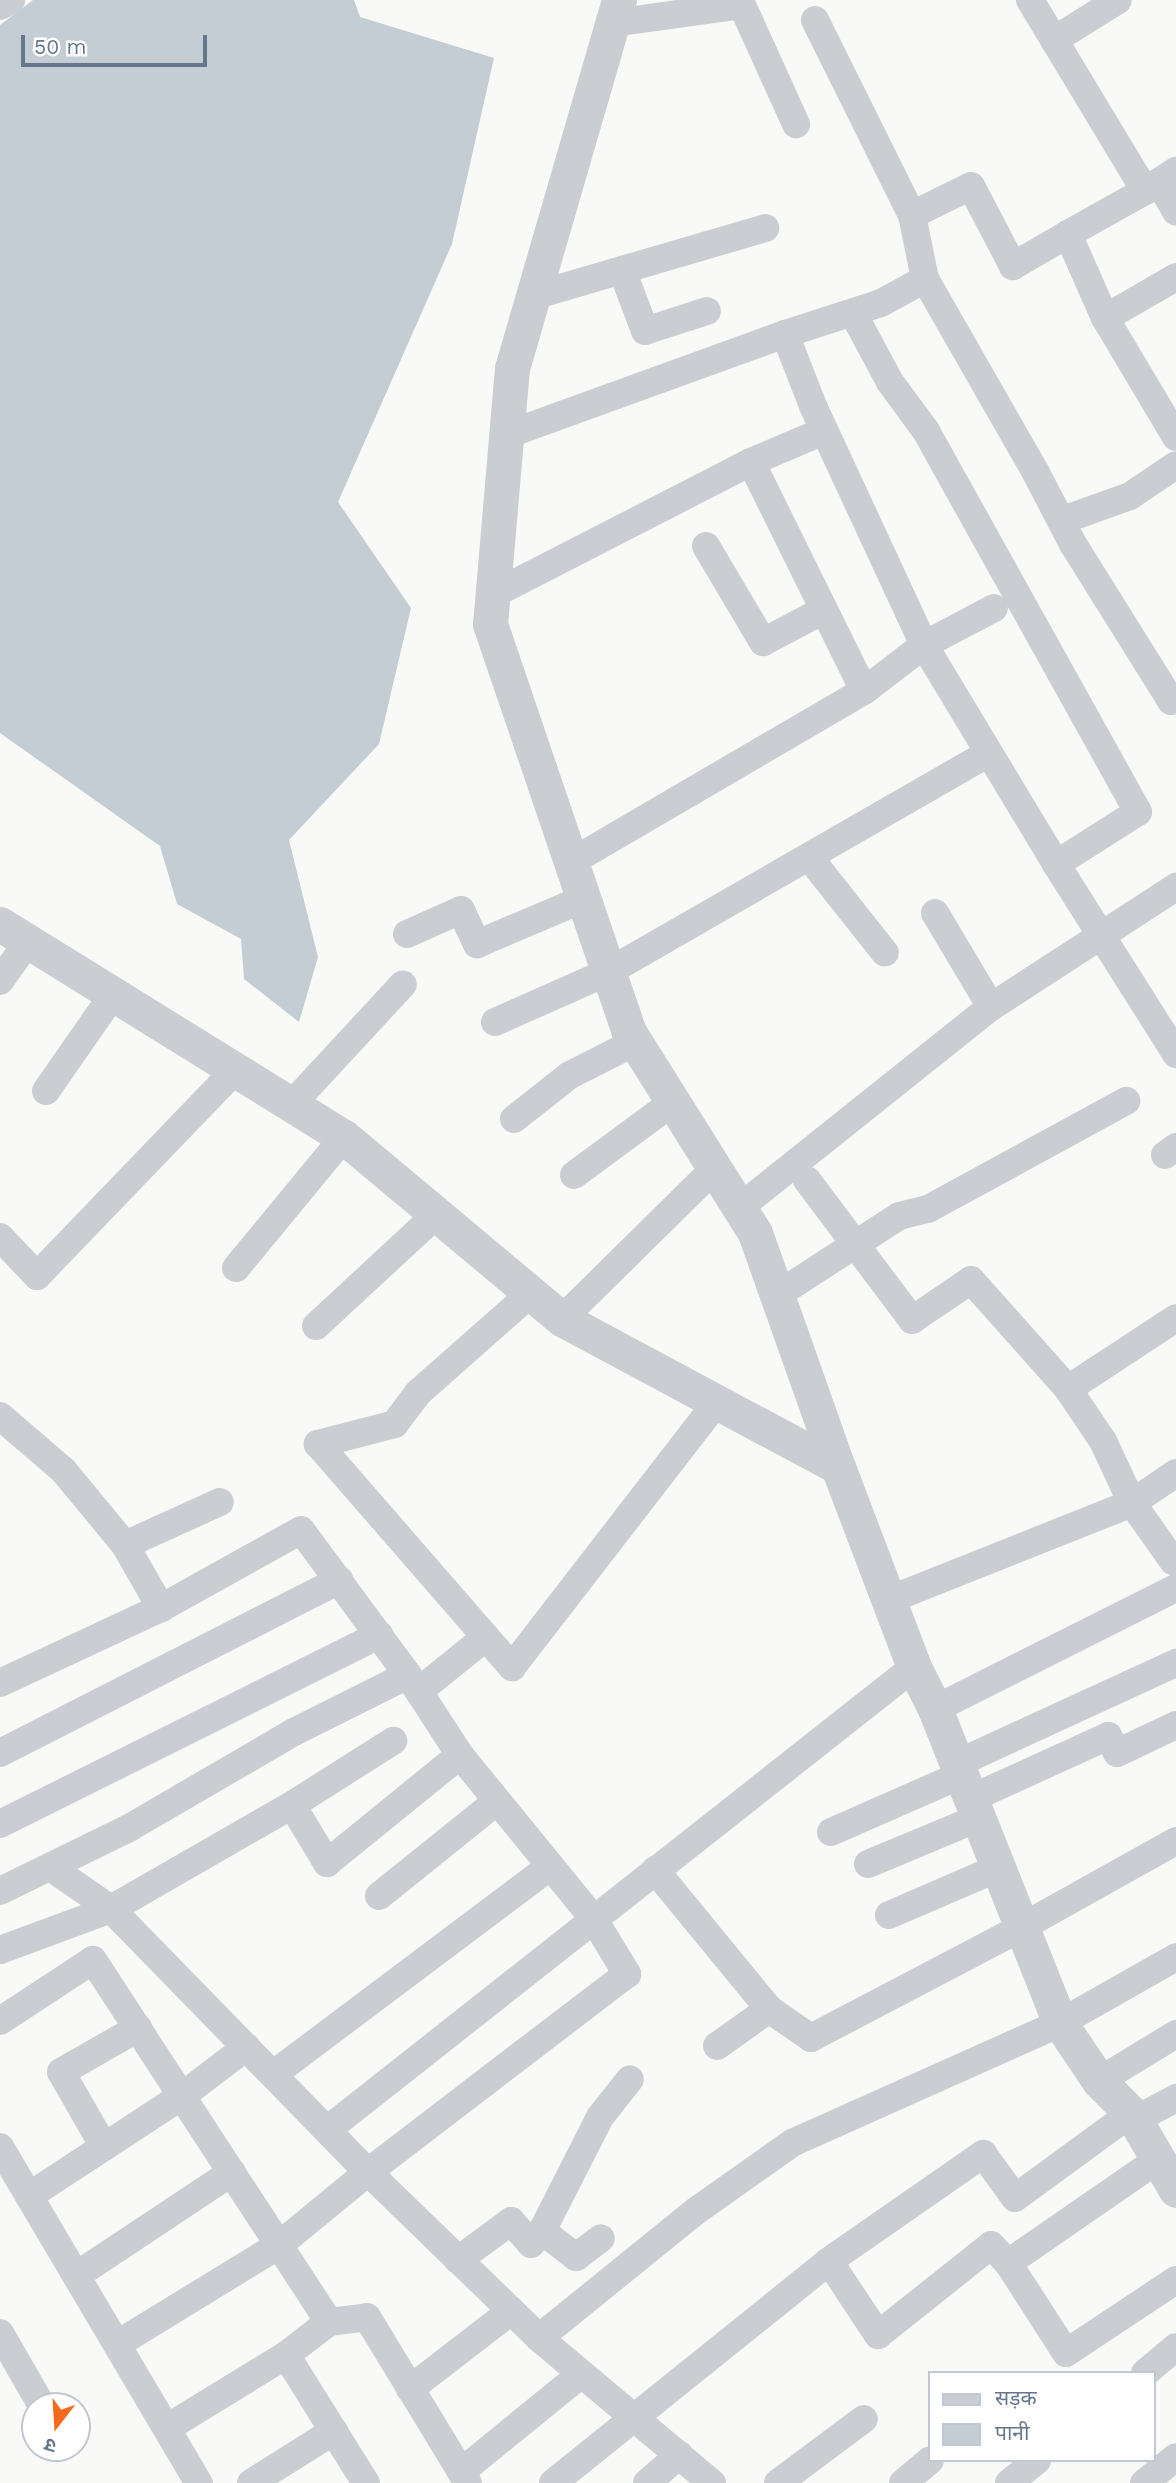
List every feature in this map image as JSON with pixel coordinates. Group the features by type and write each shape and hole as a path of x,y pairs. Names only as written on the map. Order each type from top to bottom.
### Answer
{"street":[{"path":"0,6 10,0"},
{"path":"1030,0 1054,40 1160,181 1176,211"},
{"path":"1054,40 1118,0"},
{"path":"796,124 742,5 616,11 512,368 489,624 608,972 635,1042 755,1233 838,1467 891,1599 914,1667 935,1709 1060,2023 1099,2081 1133,2116 1176,2190"},
{"path":"815,20 912,215 925,279 1063,520 1073,544 1171,701 1176,699"},
{"path":"912,215 971,186 1013,266 1160,181"},
{"path":"533,296 765,228"},
{"path":"1068,234 1105,318 1176,437"},
{"path":"622,270 645,331 707,311"},
{"path":"1105,318 1176,276"},
{"path":"506,435 785,334 881,303 925,279"},
{"path":"853,313 890,382 926,431 1138,812 1056,864"},
{"path":"785,334 824,431 924,645 1056,864 1176,1054"},
{"path":"492,594 751,462 824,431"},
{"path":"751,462 864,691"},
{"path":"1063,520 1130,496 1176,465"},
{"path":"706,546 763,642 824,610"},
{"path":"571,862 864,691 924,645 994,608"},
{"path":"495,1023 608,972 989,753"},
{"path":"810,857 885,953"},
{"path":"739,1208 992,1007 1176,887"},
{"path":"407,933 461,910 477,944 583,899"},
{"path":"936,914 992,1007"},
{"path":"0,981 15,932 344,1137 562,1319 838,1467"},
{"path":"292,1104 403,984"},
{"path":"46,1091 114,993"},
{"path":"514,1119 570,1075 635,1042"},
{"path":"0,1237 37,1276 236,1069"},
{"path":"777,1295 899,1216 928,1209 1126,1101"},
{"path":"573,1175 673,1102"},
{"path":"236,1268 344,1137"},
{"path":"562,1319 714,1169"},
{"path":"807,1180 912,1320 971,1280 1068,1389 1103,1441 1132,1503 1175,1568 935,1709"},
{"path":"316,1326 437,1214"},
{"path":"531,1293 418,1393 395,1424 318,1444 512,1667 718,1402"},
{"path":"1068,1389 1176,1318"},
{"path":"0,1416 62,1470 125,1545 161,1608"},
{"path":"891,1599 1132,1503 1176,1474"},
{"path":"125,1545 220,1502"},
{"path":"0,1683 161,1608 301,1530 414,1683 460,1755 593,1918 627,1974 368,2172 279,2245 119,2343"},
{"path":"0,1754 340,1580"},
{"path":"0,1825 379,1635"},
{"path":"0,1891 129,1828 294,1732 414,1683 486,1637"},
{"path":"868,1864 966,1789 1176,1663"},
{"path":"327,2130 914,1667"},
{"path":"831,1832 966,1789 1108,1736 1117,1753 1176,1724"},
{"path":"0,1950 111,1909 292,1805 393,1741"},
{"path":"292,1805 327,1863 460,1755"},
{"path":"379,1896 497,1801"},
{"path":"655,1870 769,2009 811,2038 1022,1927 1176,1841"},
{"path":"50,1867 111,1909 368,2172 539,2338 712,2483"},
{"path":"275,2074 549,1867"},
{"path":"889,1914 998,1868"},
{"path":"539,2338 696,2211 792,2143 1060,2023 1176,1957"},
{"path":"0,2021 93,1960 329,2322"},
{"path":"716,2046 769,2009"},
{"path":"104,2147 61,2072 138,2028"},
{"path":"1099,2081 1176,2034"},
{"path":"29,2196 182,2096 246,2047"},
{"path":"458,2260 511,2221 531,2244 541,2231 600,2117 630,2079"},
{"path":"553,2483 829,2261 983,2154 1015,2198 1133,2116 1176,2098"},
{"path":"0,2147 119,2343 196,2482"},
{"path":"1008,2263 1159,2159"},
{"path":"77,2275 232,2172"},
{"path":"541,2231 576,2257 601,2238"},
{"path":"829,2261 878,2335 992,2245 1008,2263 1066,2353 1176,2280"},
{"path":"410,2389 511,2311"},
{"path":"167,2428 286,2355 329,2322 367,2317 464,2477 581,2374"},
{"path":"0,2333 34,2392"},
{"path":"1147,2371 1176,2347"},
{"path":"286,2355 366,2483"},
{"path":"778,2483 864,2419"},
{"path":"251,2483 334,2431"},
{"path":"646,2483 679,2455"},
{"path":"1144,2483 1176,2457"},
{"path":"902,2483 928,2462"},
{"path":"1009,2483 1035,2462"}],"water":[{"path":"33,0 354,0 360,17 494,58 452,244 338,502 411,608 379,744 289,840 318,957 299,1022 244,979 241,939 177,904 160,846 0,733 0,25"}]}
